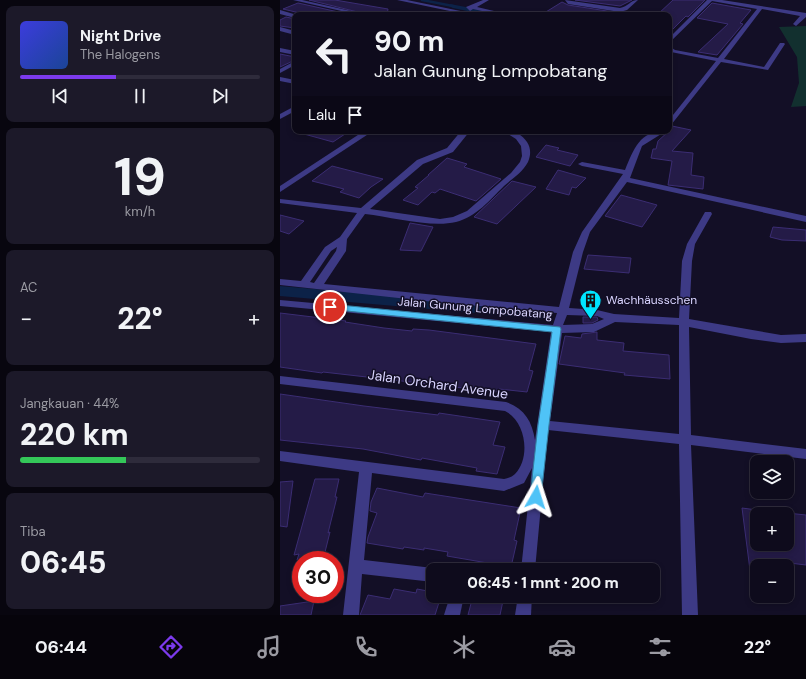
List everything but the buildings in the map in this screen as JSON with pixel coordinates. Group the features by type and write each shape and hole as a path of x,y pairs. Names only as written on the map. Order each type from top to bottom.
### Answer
{"street":[{"path":"295,0 352,12"},
{"path":"399,0 458,12"},
{"path":"431,0 492,12"},
{"path":"465,12 487,0"},
{"path":"567,0 568,2 624,10 636,0"},
{"path":"672,38 711,0 804,15"},
{"path":"672,120 760,8"},
{"path":"280,12 292,15"},
{"path":"796,24 804,15"},
{"path":"280,30 292,32"},
{"path":"672,50 766,69 782,44"},
{"path":"280,50 292,52"},
{"path":"280,71 292,65"},
{"path":"280,79 292,81"},
{"path":"280,117 292,110"},
{"path":"280,190 364,134"},
{"path":"304,284 328,249 343,239 363,211 420,162 449,151 462,134"},
{"path":"280,201 308,206 363,211 427,220 448,221 473,210 521,166 526,152 526,147 522,138 513,134"},
{"path":"656,134 643,141 636,152 626,176 586,232 578,252 563,311 597,313 614,318 684,322 751,335 781,339 806,338"},
{"path":"582,164 806,219"},
{"path":"690,615 685,439 684,322 687,261 691,244 708,214"},
{"path":"318,286 341,251 343,239"},
{"name":"Jalan Gunung Lompobatang","path":"280,282 549,308 563,311 557,329 280,302"},
{"path":"529,563 543,425 557,329 594,328 614,318"},
{"name":"Jalan Orchard Avenue","path":"280,380 484,403 512,409 520,416 527,426 530,436 530,448 526,467 520,478 504,485 280,456"},
{"path":"543,425 685,439 806,454"},
{"path":"351,615 366,467"},
{"path":"357,566 426,574"},
{"path":"452,615 455,603"},
{"path":"523,615 524,603"}],"green space":[{"path":"806,26 806,106 791,107 799,83 797,57 779,27"}],"waterway":[{"path":"422,0 453,6"},
{"path":"453,6 482,12"},
{"path":"280,291 543,314"}],"place":[{"name":"Wachhäusschen","path":"590,320"}],"route":[{"path":"330,307 557,329 543,425 536,497"}]}
